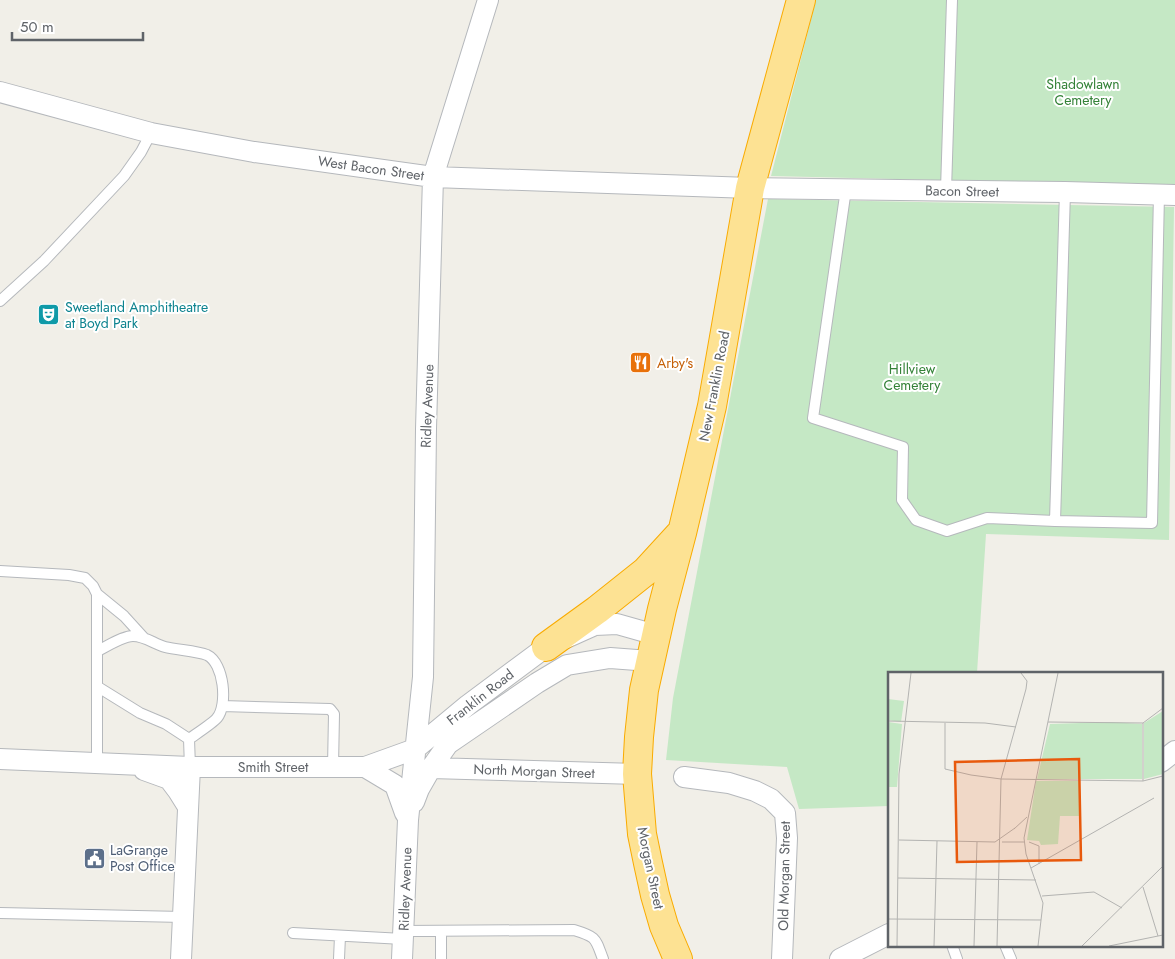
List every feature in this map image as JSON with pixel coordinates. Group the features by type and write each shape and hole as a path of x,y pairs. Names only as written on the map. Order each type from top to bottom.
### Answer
{"highway":[{"name":"New Franklin Road","path":"637,774 644,690 712,406 750,188 801,0"},
{"path":"546,647 598,610 646,571 682,532"},
{"name":"Morgan Street","path":"637,774 640,814 648,863 664,926 678,959"}],"street":[{"name":"Ridley Avenue","path":"402,959 408,820 423,677 426,429 433,177 488,0"},
{"name":"West Bacon Street","path":"0,92 152,133 254,152 433,177 750,188"},
{"name":"Bacon Street","path":"750,188 1167,195"},
{"name":"Franklin Road","path":"415,749 546,647 595,625 617,624 653,648"},
{"name":"Franklin Road","path":"431,768 448,744 567,664 610,658 653,648"},
{"name":"Smith Street","path":"0,760 190,767 365,767 415,749"},
{"path":"1162,761 1175,751"},
{"name":"Smith Street","path":"128,765 168,779 188,807"},
{"path":"181,959 190,767"},
{"name":"Ridley Avenue","path":"365,767 395,785 408,820"},
{"name":"Ridley Avenue","path":"408,820 419,789 431,768"},
{"name":"North Morgan Street","path":"431,768 637,774"},
{"name":"Old Morgan Street","path":"684,777 729,783 755,791 771,799 785,814 787,838 782,959"},
{"path":"848,957 888,935"}],"lane":[{"path":"946,190 952,0"},
{"path":"0,301 44,261 124,176 152,133"},
{"path":"846,189 813,418 903,447 902,500 916,520 947,531 987,518 1152,523 1167,195"},
{"path":"1055,521 1065,192"},
{"path":"0,571 69,575 85,578 97,594 124,616 144,638"},
{"path":"97,594 97,764"},
{"path":"98,651 111,643 131,636 144,638 164,647 208,655 216,664 222,680 222,706 217,718 189,739"},
{"path":"98,687 140,713 166,724 189,739"},
{"path":"222,706 330,709 334,714 333,767"},
{"path":"189,739 190,767"},
{"path":"0,913 183,917"},
{"path":"293,933 340,936 403,935 441,931 574,930 595,939 603,959"},
{"path":"441,931 441,959"},
{"path":"339,959 340,936"},
{"path":"952,946 957,959"},
{"path":"1006,946 1011,959"}],"green space":[{"name":"Shadowlawn Cemetery","path":"816,0 1175,0 1175,186 771,176"},
{"name":"Hillview Cemetery","path":"768,199 1174,207 1169,540 986,534 977,672 888,672 888,806 799,809 787,767 666,760 673,698"}],"place":[{"name":"Sweetland Amphitheatre at Boyd Park","path":"49,315"},
{"name":"Arby's","path":"641,363"},
{"name":"LaGrange Post Office","path":"94,858"}]}
